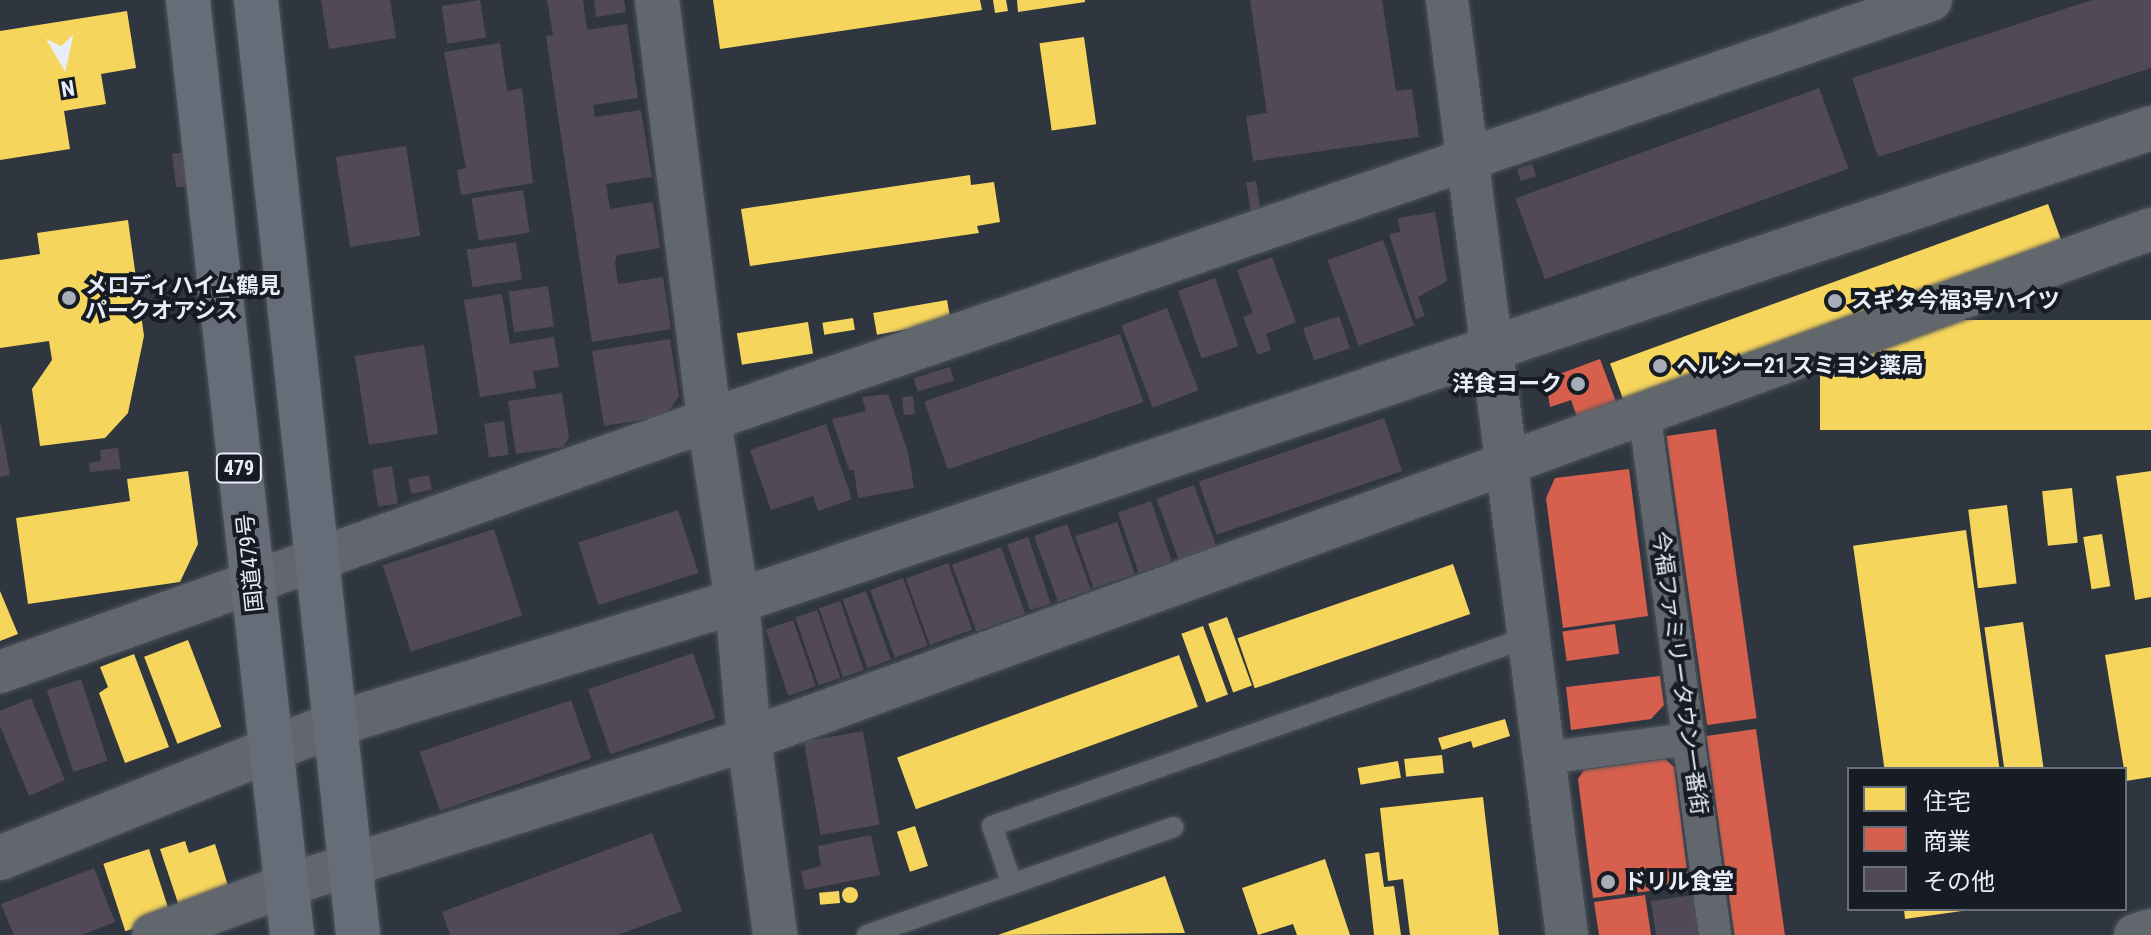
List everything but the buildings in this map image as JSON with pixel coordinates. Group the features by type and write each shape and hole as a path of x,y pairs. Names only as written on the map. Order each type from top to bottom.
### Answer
{"highway":[{"name":"国道479号","path":"188,0 272,751 284,886 292,935"},
{"path":"256,0 314,562 358,935"}],"street":[{"path":"657,0 709,420 737,601 749,739 775,935"},
{"path":"1447,0 1567,935"},
{"path":"0,672 709,420 1931,0"},
{"path":"0,858 332,725 737,601 1492,351 2151,128"},
{"path":"153,935 284,886 749,739 2151,229"},
{"name":"今福ファミリータウン一番街","path":"1644,411 1715,935"},
{"path":"1545,758 1689,739"},
{"path":"2135,935 2151,930"}],"lane":[{"path":"1012,884 992,826 1529,637"},
{"path":"867,935 1174,827"}],"place":[{"name":"メロディハイム鶴見 パークオアシス","path":"69,298"},
{"name":"スギタ今福3号ハイツ","path":"1835,301"},
{"name":"ヘルシー21 スミヨシ薬局","path":"1660,366"},
{"name":"洋食ヨーク","path":"1578,384"},
{"name":"ドリル食堂","path":"1608,882"}]}
